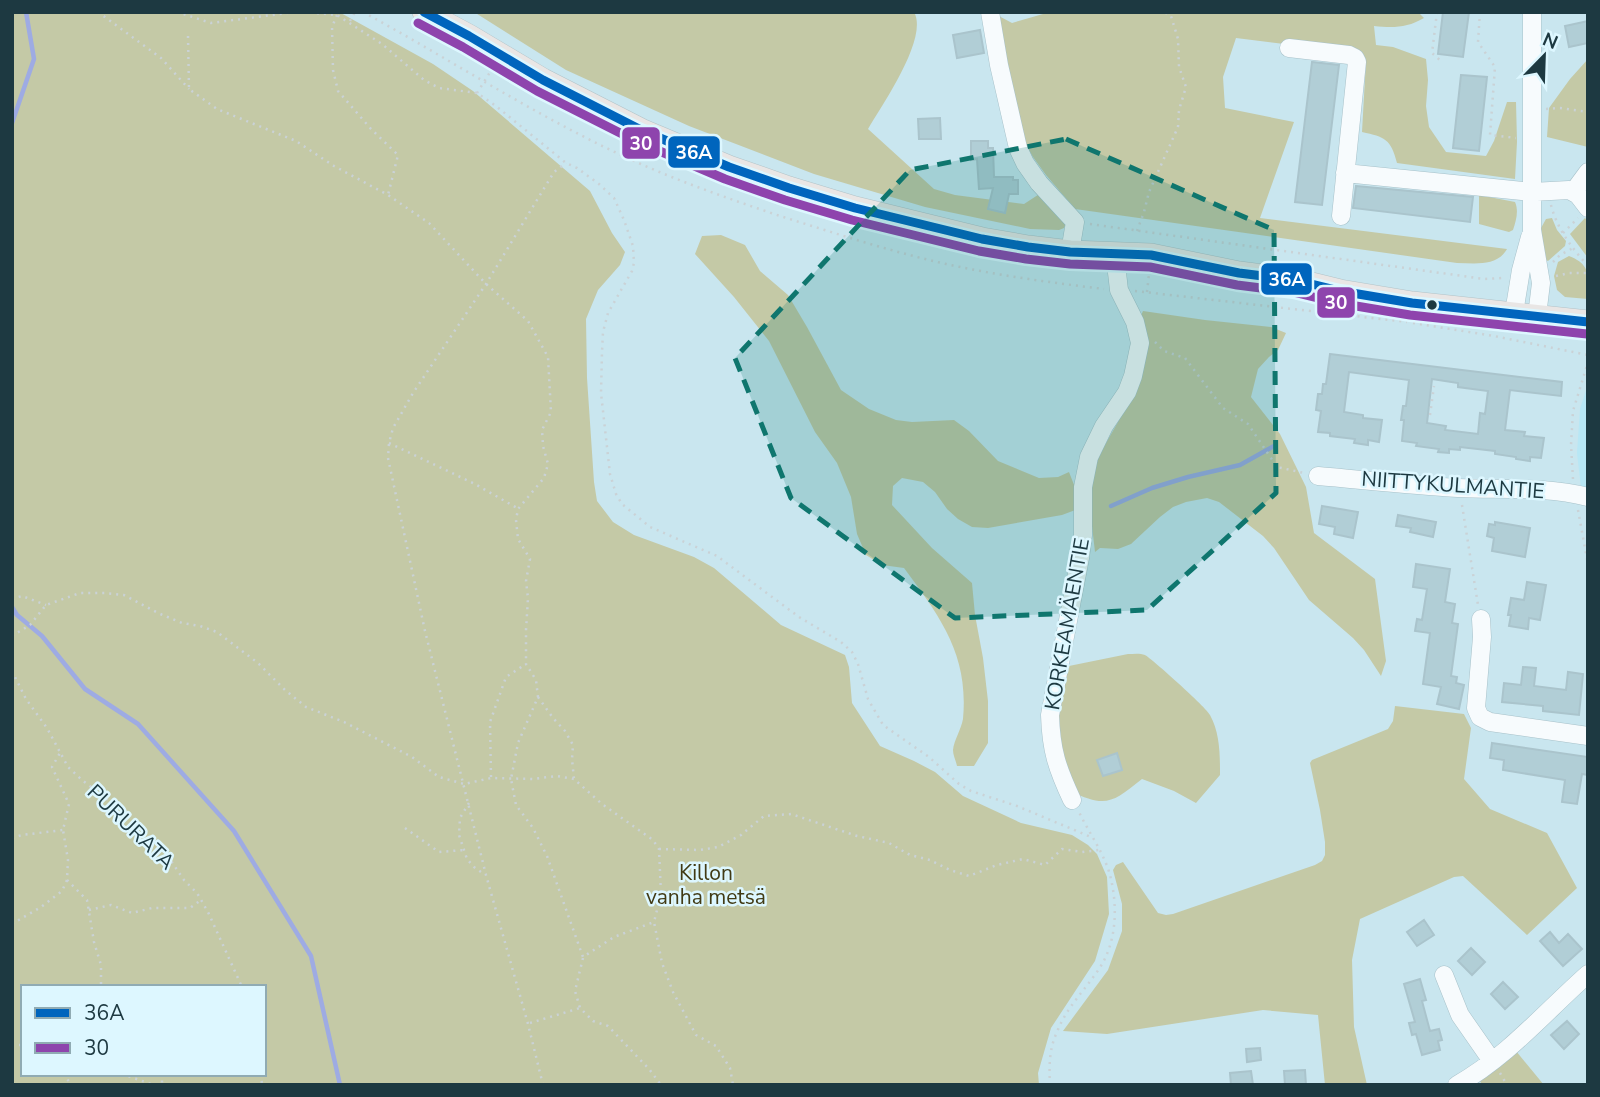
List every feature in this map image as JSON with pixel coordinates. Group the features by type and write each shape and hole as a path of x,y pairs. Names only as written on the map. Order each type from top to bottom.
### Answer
{"main road":[{"path":"424,12 543,80 641,130 729,167 789,188 923,226 982,240 1197,271 1516,297 1542,295 1588,309"},
{"path":"437,12 468,36"},
{"path":"1542,295 1588,323"}],"street":[{"path":"990,12 1018,148 1039,183 1075,222 1070,252"},
{"path":"1516,297 1540,192 1533,110 1532,12"},
{"path":"1289,48 1349,55 1357,62 1341,216"},
{"path":"1574,191 1588,172"},
{"path":"1345,173 1540,192 1569,190 1574,191 1588,208"},
{"path":"1532,230 1542,295"},
{"name":"KORKEAMÄENTIE","path":"1072,800 1054,758 1050,715 1080,558 1083,487 1096,440 1127,392 1140,343 1135,322 1119,290 1117,258"},
{"name":"NIITTYKULMANTIE","path":"1318,476 1581,495"},
{"path":"1480,619 1482,636 1476,708 1480,716 1490,722 1588,736"},
{"path":"1457,1085 1492,1061 1588,974"},
{"path":"1444,975 1460,1015 1492,1061"}],"path":[{"path":"98,12 161,58 188,89 217,109 296,141 334,166 388,195 429,223 486,284 528,321 548,357 551,412 542,429 548,464 544,478 518,509 516,520 519,539 530,559 526,581 526,664 536,680 538,697 565,731 573,746 574,779"},
{"path":"177,12 211,23 295,12"},
{"path":"303,12 337,15 382,44 424,80 439,88 477,93 614,198 634,246 634,263 608,313 603,332 601,393 610,474 615,494 631,514 650,527 717,556 799,617 841,642 852,652 868,699 883,725 929,757 959,784 971,791 1017,806 1091,836"},
{"path":"349,22 355,12"},
{"path":"1136,231 1149,192 1178,127 1179,110 1186,87 1179,67 1178,39 1171,16 1164,12"},
{"path":"1437,12 1432,53 1441,61"},
{"path":"1480,12 1478,42 1495,66 1490,135 1521,139"},
{"path":"337,15 332,27 333,70 338,92 398,155 388,195"},
{"path":"188,36 188,89"},
{"path":"477,93 484,81"},
{"path":"1533,110 1560,108 1588,112"},
{"path":"543,1085 486,875 425,631 388,458 394,428 414,393 486,284 554,172 566,163"},
{"path":"1540,192 1563,233 1588,266"},
{"path":"1563,233 1588,208"},
{"path":"1075,222 1484,279 1496,278 1516,297"},
{"path":"1550,265 1573,248"},
{"path":"1542,295 1569,273 1588,273"},
{"path":"1155,342 1164,351 1185,358 1223,408 1248,424 1277,467 1318,476"},
{"path":"1588,362 1572,421 1571,461 1581,495 1588,571"},
{"path":"1430,415 1434,386"},
{"path":"389,443 475,484 518,509"},
{"path":"1459,488 1480,619"},
{"path":"12,636 30,625 46,605 80,593 124,595 182,623 217,632 258,663 306,707 344,722 412,757 439,776 464,784 491,778 557,776 574,779 602,804 653,840 659,849 661,894 654,922 662,963 673,992 696,1035 716,1046 730,1068 733,1085"},
{"path":"12,598 22,596 46,605"},
{"path":"491,778 490,722 506,677 526,664"},
{"name":"PURURATA","path":"12,671 68,767 117,807 167,855 201,900 241,985"},
{"path":"538,697 518,743 511,779 516,805 533,828 547,856 583,957 575,991 580,1008 593,1021 608,1026 616,1033 661,1085"},
{"path":"12,924 62,891 66,880 68,860 63,830 69,804 52,767 60,753"},
{"path":"1049,1084 1050,1056 1058,1029 1100,968 1107,954 1115,923 1110,873 1072,800"},
{"path":"469,803 460,818 459,835 467,859 486,875"},
{"path":"659,849 700,850 718,847 741,835 764,817 791,814 889,843 910,855 969,876 1023,859 1045,865 1062,849 1082,852 1099,850"},
{"path":"405,828 439,852 464,850"},
{"path":"12,838 63,830"},
{"path":"66,880 87,900 101,965 101,985"},
{"path":"89,910 111,905 132,913 152,908 190,908 201,900"},
{"path":"583,957 614,937 654,922"},
{"path":"528,1024 580,1008"},
{"path":"128,1076 154,1085"}],"highlighted area":[{"path":"1066,139 1274,230 1276,493 1147,610 955,618 791,498 735,358 910,170"}],"shaded area":[{"path":"1588,384 1588,489 1581,488 1577,453 1580,409"}],"green space":[{"name":"Killon vanha metsä","path":"12,12 339,12 433,64 473,91 590,191 625,252 620,265 598,290 586,319 594,482 597,501 613,522 634,535 694,557 714,568 781,625 845,655 849,667 852,703 880,746 935,772 963,796 1021,823 1072,835 1097,854 1107,877 1109,914 1095,961 1051,1028 1038,1073 1039,1085 12,1085"},
{"path":"474,12 914,12 917,24 910,54 868,129 934,189 955,195 1024,204 1044,191 1066,224 1059,230 1030,229 925,207 814,174 689,126 566,70"},
{"path":"1045,12 1418,12 1424,18 1412,24 1374,26 1376,45 1393,47 1426,59 1429,127 1446,152 1486,156 1507,102 1516,102 1515,179 1397,163 1386,140 1362,132 1366,60 1362,52 1340,45 1284,44 1236,38 1223,77 1225,108 1294,122 1260,218 1507,249 1498,259 1492,261 1457,263 1075,209 1046,175 1025,143 997,15 1012,23"},
{"path":"1588,59 1588,147 1547,137 1549,108"},
{"path":"1479,195 1515,202 1517,212 1513,230 1509,232 1479,224"},
{"path":"1552,218 1566,241 1565,246 1548,261 1544,259 1541,228 1546,219"},
{"path":"1585,218 1588,222 1588,258 1570,234"},
{"path":"721,235 745,245 760,271 788,295 841,390 869,409 896,420 954,420 969,431 998,461 1039,478 1058,477 1069,472 1080,500 1078,509 1062,515 988,528 972,527 958,519 923,482 902,478 893,486 892,505 932,548 972,583 988,701 988,743 974,766 957,766 953,754 963,719 964,696 961,675 949,638 940,620 904,568 882,565 866,555 857,534 851,497 837,463 815,432 769,341 695,254 702,236"},
{"path":"1569,256 1582,263 1585,268 1588,299 1565,297 1557,290 1554,276 1558,262"},
{"path":"1143,311 1271,327 1286,333 1278,350 1258,369 1251,397 1280,434 1306,487 1314,533 1375,579 1386,661 1381,676 1353,638 1309,600 1263,536 1219,502 1207,498 1173,507 1131,544 1118,549 1100,548 1095,552 1090,509 1091,485 1098,457 1134,394 1144,368 1147,340 1140,318"},
{"path":"1128,654 1143,654 1149,658 1210,715 1219,744 1220,775 1196,803 1142,779 1116,798 1108,800 1092,800 1070,791 1055,743 1064,667"},
{"path":"1395,706 1464,714 1471,728 1464,779 1490,809 1547,833 1577,888 1527,935 1463,876 1454,877 1360,919 1352,960 1354,1027 1367,1085 1325,1085 1318,1015 1263,1010 1107,1034 1063,1031 1108,970 1122,931 1122,904 1113,870 1116,865 1123,862 1158,913 1166,915 1315,865 1322,861 1325,855 1325,842 1310,763 1388,729 1393,721"},
{"path":"1516,1051 1544,1085 1482,1085 1479,1079"}],"building":[{"path":"1443,12 1469,12 1463,57 1438,54"},
{"path":"1588,21 1588,43 1569,47 1565,26"},
{"path":"980,30 984,53 957,58 953,35"},
{"path":"1312,62 1339,65 1322,205 1295,202"},
{"path":"1461,75 1487,77 1479,151 1453,148"},
{"path":"940,118 941,139 919,139 918,119"},
{"path":"971,141 988,141 988,148 993,148 994,177 1013,177 1013,180 1018,180 1018,194 1009,194 1005,213 988,209 993,188 979,189 977,159 971,160"},
{"path":"1356,186 1473,197 1470,222 1353,208"},
{"path":"1330,354 1562,382 1561,396 1510,390 1505,430 1544,438 1541,458 1530,457 1530,461 1495,454 1495,451 1460,447 1460,450 1449,449 1449,453 1438,452 1439,449 1402,441 1404,420 1401,420 1403,406 1406,406 1409,380 1349,372 1344,412 1382,420 1379,442 1368,440 1368,445 1354,443 1355,439 1318,432 1321,411 1316,410 1318,394 1322,394 1323,384 1326,384","holes":["1432,379 1458,383 1458,387 1488,391 1485,414 1480,413 1478,434 1445,430 1446,426 1427,423"]},
{"path":"1322,506 1358,512 1353,538 1334,534 1335,527 1319,524"},
{"path":"1398,515 1436,522 1433,537 1410,532 1411,528 1396,526"},
{"path":"1495,522 1530,528 1525,557 1492,551 1494,538 1487,536 1489,524 1495,525"},
{"path":"1416,564 1450,569 1445,602 1455,604 1452,623 1458,624 1451,676 1457,677 1456,683 1464,685 1459,709 1437,704 1441,687 1423,684 1430,633 1415,631 1417,619 1422,620 1427,589 1413,587"},
{"path":"1527,582 1546,585 1540,620 1529,618 1528,629 1509,626 1511,598 1524,600"},
{"path":"1523,667 1536,668 1534,686 1566,690 1568,672 1583,674 1579,715 1543,711 1543,706 1502,702 1504,683 1521,685"},
{"path":"1492,743 1588,757 1588,775 1582,774 1577,804 1562,802 1565,780 1503,770 1504,760 1490,758"},
{"path":"1117,753 1122,770 1103,776 1097,760"},
{"path":"1424,920 1434,935 1417,946 1407,932"},
{"path":"1550,932 1559,943 1568,934 1582,949 1563,966 1540,941"},
{"path":"1471,948 1485,962 1472,975 1458,961"},
{"path":"1420,979 1426,1000 1422,1001 1430,1031 1439,1029 1442,1040 1438,1041 1440,1050 1422,1055 1416,1034 1412,1035 1409,1023 1415,1022 1404,984"},
{"path":"1503,982 1518,997 1505,1009 1491,994"},
{"path":"1567,1021 1579,1034 1564,1049 1551,1035"},
{"path":"1260,1048 1261,1060 1247,1062 1246,1049"},
{"path":"1305,1070 1306,1085 1285,1085 1284,1071"},
{"path":"1251,1071 1253,1085 1231,1085 1230,1073"}],"waterway":[{"path":"12,123 34,59 26,12"},
{"path":"1111,506 1152,488 1240,465 1274,446"},
{"path":"12,607 17,615 42,636 85,689 138,724 234,831 311,956 340,1085"}],"transit line":[{"name":"36A","path":"424,12 543,80 641,130 729,167 855,208 982,239 1028,247 1070,252 1151,255 1412,303 1588,322"},
{"name":"30","path":"418,23 537,91 636,141 725,179 852,220 979,251 1026,259 1070,264 1150,267 1410,315 1587,334"}]}
